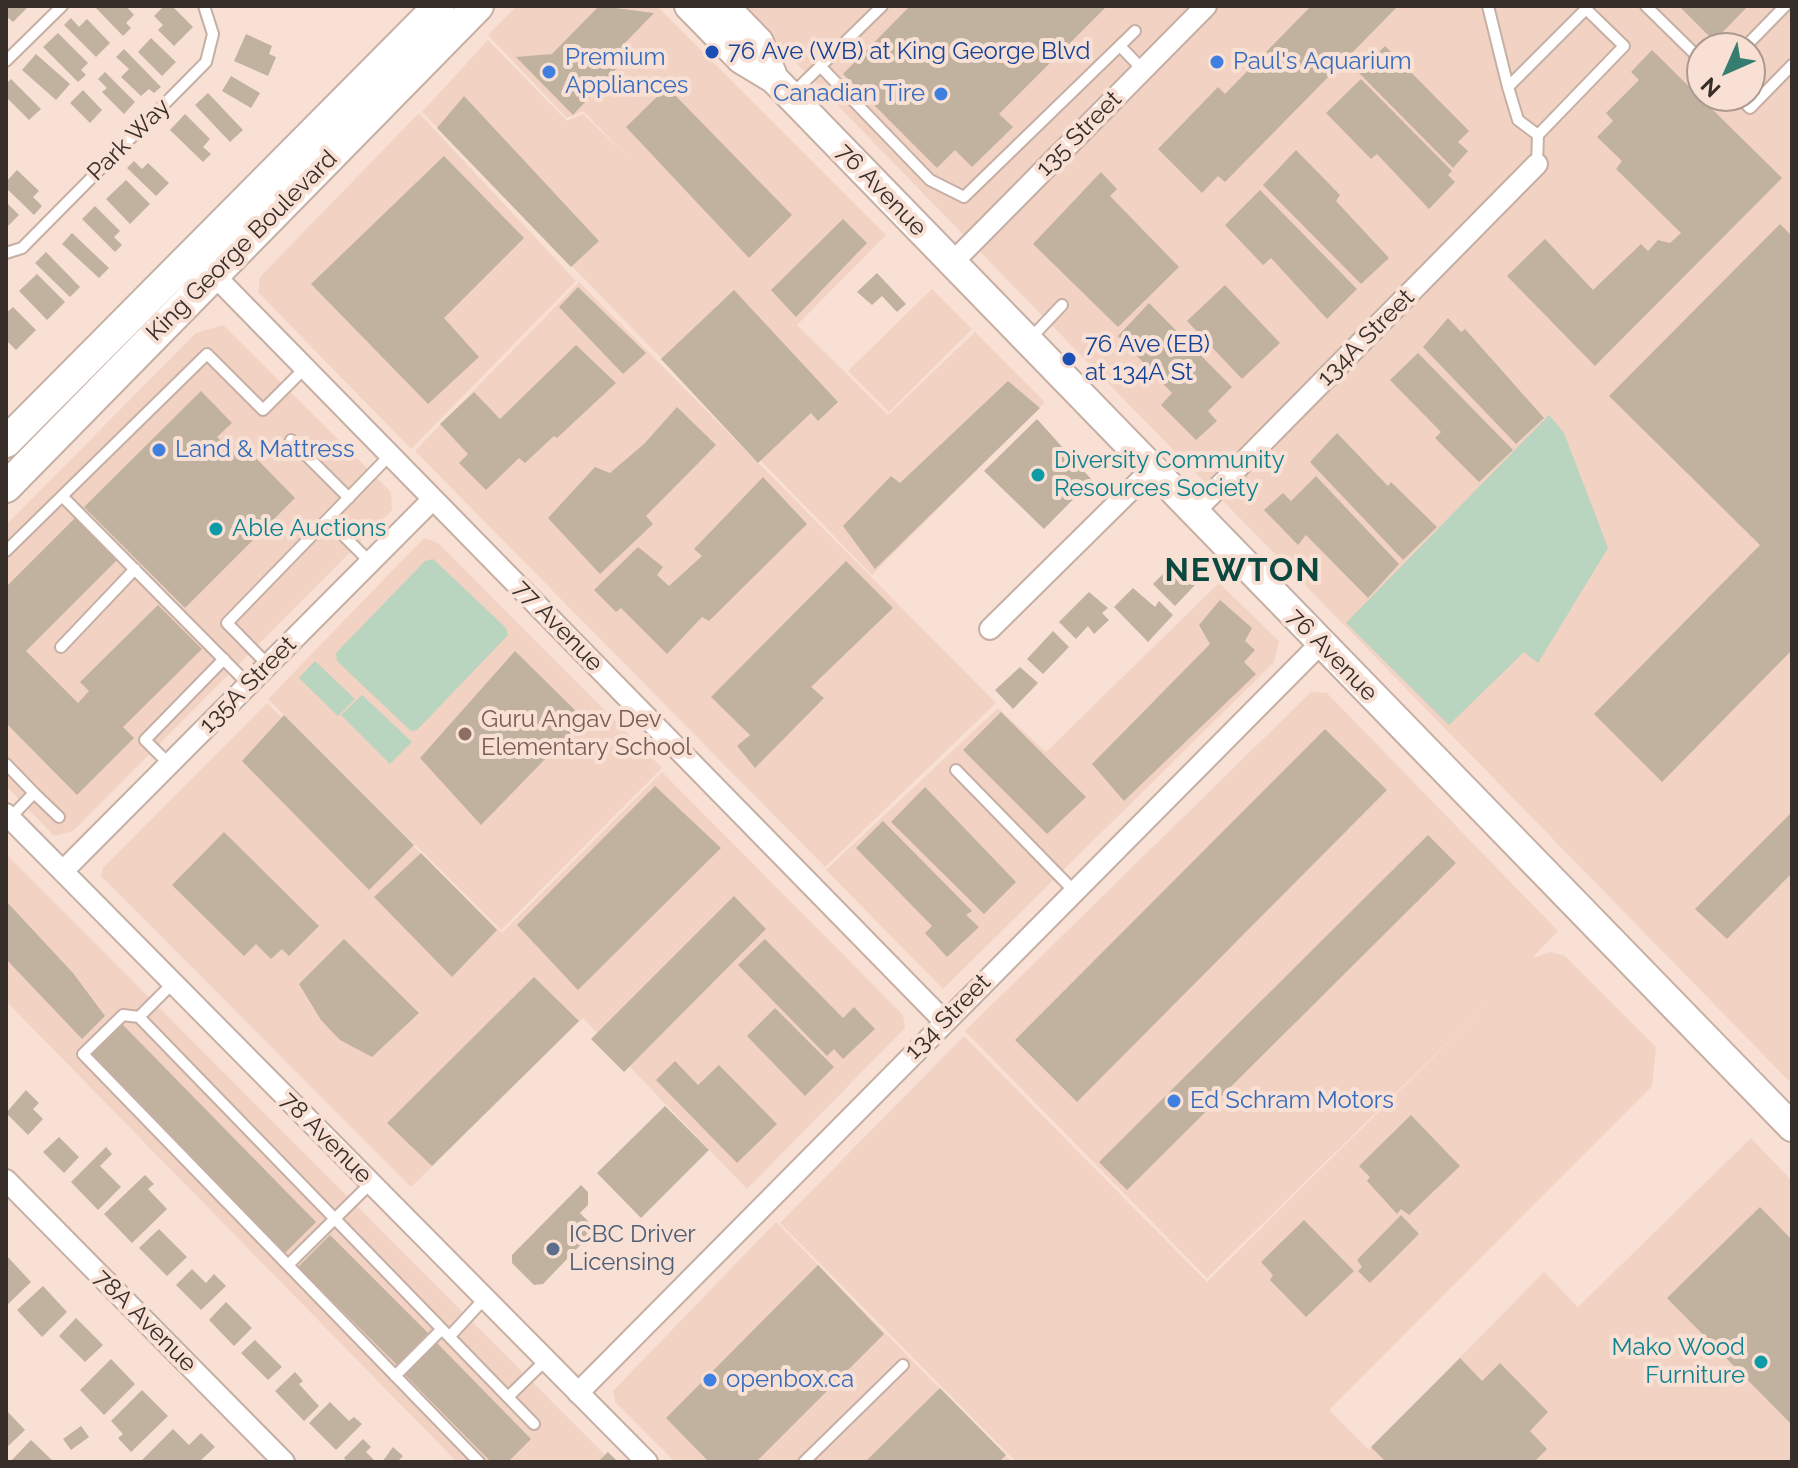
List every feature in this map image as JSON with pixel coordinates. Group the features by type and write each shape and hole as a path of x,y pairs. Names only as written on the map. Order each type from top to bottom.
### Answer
{"main road":[{"name":"King George Boulevard","path":"6,442 439,6"},
{"name":"King George Boulevard","path":"6,487 478,6"},
{"name":"76 Avenue","path":"689,6 741,59 782,87 1792,1127"},
{"name":"76 Avenue","path":"724,6 759,42 782,87"}],"street":[{"name":"135 Street","path":"952,263 1206,6"},
{"name":"134A Street","path":"1194,512 1537,164"},
{"path":"214,275 230,216"},
{"name":"77 Avenue","path":"214,275 944,1021"},
{"path":"990,629 1152,469"},
{"name":"135A Street","path":"63,871 433,499"},
{"name":"134 Street","path":"578,1393 1321,643"},
{"name":"78 Avenue","path":"8,816 647,1462"},
{"name":"78A Avenue","path":"6,1180 284,1462"}],"lane":[{"path":"6,61 62,6"},
{"name":"Park Way","path":"6,253 22,248 206,62 213,34 204,6"},
{"path":"782,87 820,66 882,6"},
{"path":"1488,6 1518,120 1538,135"},
{"path":"1646,6 1686,45"},
{"path":"1760,32 1785,6"},
{"path":"1508,87 1586,9 1624,46 1538,135 1537,164"},
{"path":"820,66 930,180 964,197 1135,31"},
{"path":"1120,46 1143,70"},
{"path":"1766,92 1792,65"},
{"path":"1028,341 1062,305"},
{"path":"6,551 207,354 263,410 305,368"},
{"path":"291,440 349,498"},
{"path":"268,665 227,623 390,455"},
{"path":"62,496 248,684"},
{"path":"328,520 370,562"},
{"path":"61,647 135,569"},
{"path":"169,764 145,740 224,659"},
{"path":"6,764 59,817"},
{"path":"956,770 1074,891"},
{"path":"8,816 34,793"},
{"path":"139,1017 173,983"},
{"path":"479,1462 83,1054 123,1015 139,1017 534,1424"},
{"path":"288,1265 371,1183"},
{"path":"395,1376 485,1298"},
{"path":"508,1397 546,1360"},
{"path":"804,1462 903,1365"}],"shaded area":[{"path":"517,6 657,6 886,235 797,325 888,415 975,332 1045,402 872,575 422,112 488,40 567,121 583,114 632,161 583,111 567,118 488,35"},
{"path":"741,6 1792,6 1792,1084"},
{"path":"419,113 576,281 411,449 258,292 260,277"},
{"path":"579,282 996,703 825,867 415,451"},
{"path":"932,289 972,329 889,412 848,371"},
{"path":"223,325 391,492 392,510 73,831 54,836 6,786 6,525 196,333"},
{"name":"Guru Angav Dev Elementary School","path":"424,538 438,543 662,768 501,930 268,699"},
{"path":"1219,583 1279,641 1274,662 943,989 826,870 998,708 1046,752"},
{"path":"1311,692 1327,693 1558,931 1532,958 1551,952 1565,956 1656,1047 1652,1086 1329,1410 1369,1450 1544,1272 1578,1307 1751,1138 1792,1181 1792,1462 1016,1462 780,1223 964,1036 1207,1282 1500,991 1207,1278 965,1031"},
{"path":"267,703 502,933 662,772 903,1015 905,1028 747,1189 583,1018 411,1187 101,876 103,868"},
{"path":"6,854 612,1462 457,1462 6,1001"},
{"path":"776,1222 1012,1462 675,1462 615,1402 613,1391"}],"green space":[{"path":"1549,415 1564,433 1608,548 1538,663 1524,652 1449,725 1346,623"},
{"path":"433,559 506,628 508,635 417,730 411,731 337,661 336,653 425,561"},
{"path":"315,661 355,699 338,716 299,678"},
{"path":"362,695 412,742 390,764 341,715"}],"building":[{"path":"6,6 29,6 13,22 6,16"},
{"path":"94,6 126,6 134,15 126,23 131,28 123,36"},
{"path":"164,6 172,6 193,27 174,46 158,30 163,25 154,16"},
{"path":"599,6 654,13 621,47 629,55 573,115 516,57 552,54"},
{"name":"Canadian Tire","path":"910,6 1107,6 999,114 1013,127 972,167 955,150 937,168 843,74"},
{"path":"1311,6 1398,6 1225,182 1218,176 1202,193 1158,149 1218,87 1225,94"},
{"path":"1679,6 1748,6 1723,32 1705,32"},
{"path":"71,18 79,27 87,19 110,43 96,57 64,25"},
{"path":"58,33 88,63 81,70 86,75 78,82 43,47"},
{"path":"246,34 272,46 269,54 276,57 268,76 234,61"},
{"path":"151,38 176,62 162,76 138,52"},
{"path":"1385,46 1469,131 1458,142 1468,151 1453,168 1359,73"},
{"path":"124,49 161,87 154,93 149,89 141,96 121,77 129,69 116,57"},
{"path":"1652,50 1686,83 1686,112 1715,112 1782,178 1595,366 1507,276 1545,239 1593,290 1641,244 1648,251 1658,240 1670,243 1681,233 1616,169 1622,161 1597,137 1613,121 1606,113 1639,80 1631,72"},
{"path":"36,54 70,84 56,100 22,70"},
{"path":"105,72 135,102 124,114 102,92 107,88 98,79"},
{"path":"231,76 260,93 251,108 222,91"},
{"path":"11,79 41,109 29,120 6,97 6,84"},
{"path":"1361,79 1452,171 1448,175 1455,182 1429,209 1377,154 1371,159 1326,113"},
{"path":"667,87 792,215 749,258 626,127"},
{"path":"83,90 102,110 90,123 70,103"},
{"path":"208,93 243,130 230,142 195,105"},
{"path":"464,96 599,241 571,267 437,128"},
{"path":"185,114 210,139 203,147 211,154 203,162 170,130"},
{"path":"1296,150 1340,195 1336,201 1389,258 1361,284 1263,185"},
{"path":"444,156 524,238 444,318 479,357 428,404 311,284"},
{"path":"134,161 142,169 148,163 169,183 156,196 127,168"},
{"path":"17,170 39,191 33,197 42,206 34,215 6,188 6,182"},
{"path":"1101,172 1117,189 1110,196 1179,267 1118,327 1033,244"},
{"path":"126,180 150,204 130,224 106,199"},
{"path":"1260,190 1357,289 1327,319 1271,258 1263,265 1225,225"},
{"path":"6,202 19,215 6,228"},
{"path":"95,206 120,231 114,237 122,245 115,252 82,219"},
{"path":"843,219 867,243 796,317 771,290"},
{"path":"1780,224 1792,236 1792,650 1662,782 1594,714 1760,545 1609,396"},
{"path":"72,233 109,268 99,278 62,244"},
{"path":"46,252 80,287 70,297 35,263"},
{"path":"877,273 906,304 897,312 882,296 872,305 857,292"},
{"path":"37,274 65,302 47,320 19,291"},
{"path":"1225,285 1280,343 1242,379 1187,321"},
{"path":"578,287 646,353 623,374 559,307"},
{"path":"734,290 838,402 818,421 811,413 758,463 661,359"},
{"path":"1149,303 1232,387 1208,411 1217,421 1196,440 1161,405 1172,393 1118,336"},
{"path":"13,307 36,330 16,350 6,340 6,313"},
{"path":"1448,318 1461,332 1465,329 1544,418 1516,444 1423,347"},
{"path":"576,345 616,383 557,438 554,436 525,463 519,458 486,490 459,463 468,454 440,424 474,392 500,419"},
{"path":"1418,353 1513,450 1479,482 1435,438 1441,432 1390,380"},
{"path":"1008,381 1040,408 875,569 843,526 891,476 900,483"},
{"path":"201,391 232,423 217,437 238,458 247,449 295,498 185,608 84,507"},
{"path":"677,407 716,445 646,516 653,524 600,574 548,518 595,467 610,473 644,444"},
{"name":"Diversity Community Resources Society","path":"1037,419 1092,480 1044,529 984,471"},
{"path":"1337,433 1388,486 1391,482 1437,527 1403,560 1310,462"},
{"path":"1316,476 1399,564 1368,598 1306,535 1298,545 1264,510 1283,493 1291,501"},
{"path":"763,477 807,524 709,621 702,617 667,654 621,608 616,612 594,590 638,547 663,567 657,575 669,586 702,556 694,549"},
{"path":"75,518 117,560 26,651 78,703 89,691 80,682 158,605 202,649 123,727 134,738 77,795 6,723 6,587"},
{"path":"846,561 893,608 811,687 824,698 755,768 737,746 750,735 711,697"},
{"path":"1171,566 1195,585 1175,606 1153,584"},
{"path":"1133,588 1155,607 1159,601 1173,615 1148,642 1114,607"},
{"path":"1089,592 1108,608 1102,613 1109,620 1094,634 1088,626 1076,639 1059,622"},
{"path":"1220,600 1252,628 1245,641 1255,650 1244,662 1256,674 1124,801 1092,764 1210,644 1199,625"},
{"path":"1053,631 1069,647 1043,674 1027,659"},
{"path":"515,651 584,719 481,825 420,758"},
{"path":"1020,667 1038,683 1013,709 995,690"},
{"path":"1001,712 1086,797 1047,834 963,750"},
{"path":"284,715 414,845 369,890 242,761"},
{"path":"1325,729 1387,790 1077,1102 1015,1040"},
{"path":"655,786 721,848 578,990 517,925"},
{"path":"925,787 1016,882 984,914 891,822"},
{"path":"1792,812 1792,873 1727,939 1695,909"},
{"path":"883,821 972,911 966,915 979,927 947,957 925,933 932,926 856,848"},
{"path":"224,832 319,926 289,956 282,949 271,959 256,944 244,956 172,885"},
{"path":"1428,835 1456,863 1127,1190 1099,1162"},
{"path":"421,853 497,930 452,977 374,897"},
{"path":"734,896 766,929 624,1072 591,1039"},
{"path":"6,901 73,973 105,1016 82,1039 6,959"},
{"path":"344,939 419,1013 372,1057 340,1040 321,1020 299,984"},
{"path":"765,939 843,1018 854,1007 875,1029 843,1059 834,1049 827,1056 738,965"},
{"path":"534,977 579,1021 432,1166 387,1123"},
{"path":"775,1008 834,1067 805,1096 747,1036"},
{"path":"122,1024 316,1222 285,1253 91,1055"},
{"path":"675,1061 698,1085 719,1065 777,1124 737,1163 656,1080"},
{"path":"26,1090 39,1103 33,1109 43,1119 28,1135 6,1113"},
{"path":"665,1106 709,1150 641,1218 597,1173"},
{"path":"1411,1115 1460,1166 1409,1215 1401,1209 1397,1214 1367,1181 1370,1177 1359,1166"},
{"path":"59,1137 79,1157 64,1173 43,1152"},
{"path":"106,1147 112,1154 100,1166 121,1187 98,1210 71,1182"},
{"path":"145,1175 154,1184 148,1189 167,1209 132,1243 104,1214"},
{"path":"581,1185 588,1192 588,1205 580,1213 593,1226 592,1233 543,1284 534,1285 512,1263 512,1255"},
{"name":"Mako Wood Furniture","path":"1760,1207 1792,1240 1792,1425 1667,1298"},
{"path":"1401,1215 1419,1234 1370,1283 1358,1271 1362,1267 1357,1260"},
{"path":"1304,1220 1354,1271 1306,1317 1270,1280 1273,1275 1261,1262"},
{"path":"159,1229 187,1257 167,1276 139,1248"},
{"path":"330,1235 428,1333 397,1365 298,1267"},
{"path":"6,1255 31,1282 6,1306"},
{"path":"818,1265 884,1334 756,1462 709,1462 666,1418"},
{"path":"192,1269 206,1283 214,1274 226,1286 201,1310 176,1285"},
{"path":"43,1286 67,1312 42,1337 17,1310"},
{"path":"226,1302 252,1328 234,1346 209,1320"},
{"path":"76,1318 103,1345 85,1362 59,1336"},
{"path":"255,1340 282,1367 268,1380 241,1353"},
{"path":"436,1342 531,1439 508,1462 491,1462 404,1374"},
{"path":"1460,1358 1482,1381 1500,1363 1548,1412 1530,1431 1547,1449 1534,1462 1386,1462 1371,1447"},
{"path":"111,1359 135,1384 104,1415 80,1390"},
{"path":"295,1372 303,1381 299,1384 319,1406 304,1421 275,1391"},
{"path":"940,1388 1006,1455 999,1462 865,1462"},
{"path":"142,1390 168,1416 131,1452 118,1438 123,1434 111,1421"},
{"path":"330,1402 349,1421 354,1417 362,1424 336,1450 309,1423"},
{"path":"6,1410 25,1430 6,1448"},
{"path":"81,1426 89,1437 71,1450 63,1439"},
{"path":"173,1429 189,1445 201,1433 215,1447 199,1462 140,1462"},
{"path":"363,1439 371,1447 366,1452 376,1462 347,1462 344,1458"},
{"path":"31,1440 54,1462 10,1462"},
{"path":"393,1447 403,1456 397,1462 382,1462"},
{"path":"608,1452 618,1462 598,1462"}],"place":[{"name":"76 Ave (WB) at King George Blvd","path":"712,52"},
{"name":"Paul's Aquarium","path":"1217,62"},
{"name":"Premium Appliances","path":"549,72"},
{"name":"Canadian Tire","path":"941,94"},
{"name":"76 Ave (EB) at 134A St","path":"1069,359"},
{"name":"Land & Mattress","path":"159,450"},
{"name":"Diversity Community Resources Society","path":"1038,475"},
{"name":"Able Auctions","path":"216,529"},
{"name":"Guru Angav Dev Elementary School","path":"465,734"},
{"name":"Ed Schram Motors","path":"1174,1101"},
{"name":"ICBC Driver Licensing","path":"553,1249"},
{"name":"Mako Wood Furniture","path":"1761,1362"},
{"name":"openbox.ca","path":"710,1380"}],"district":[{"name":"NEWTON","path":"1243,571"}]}
